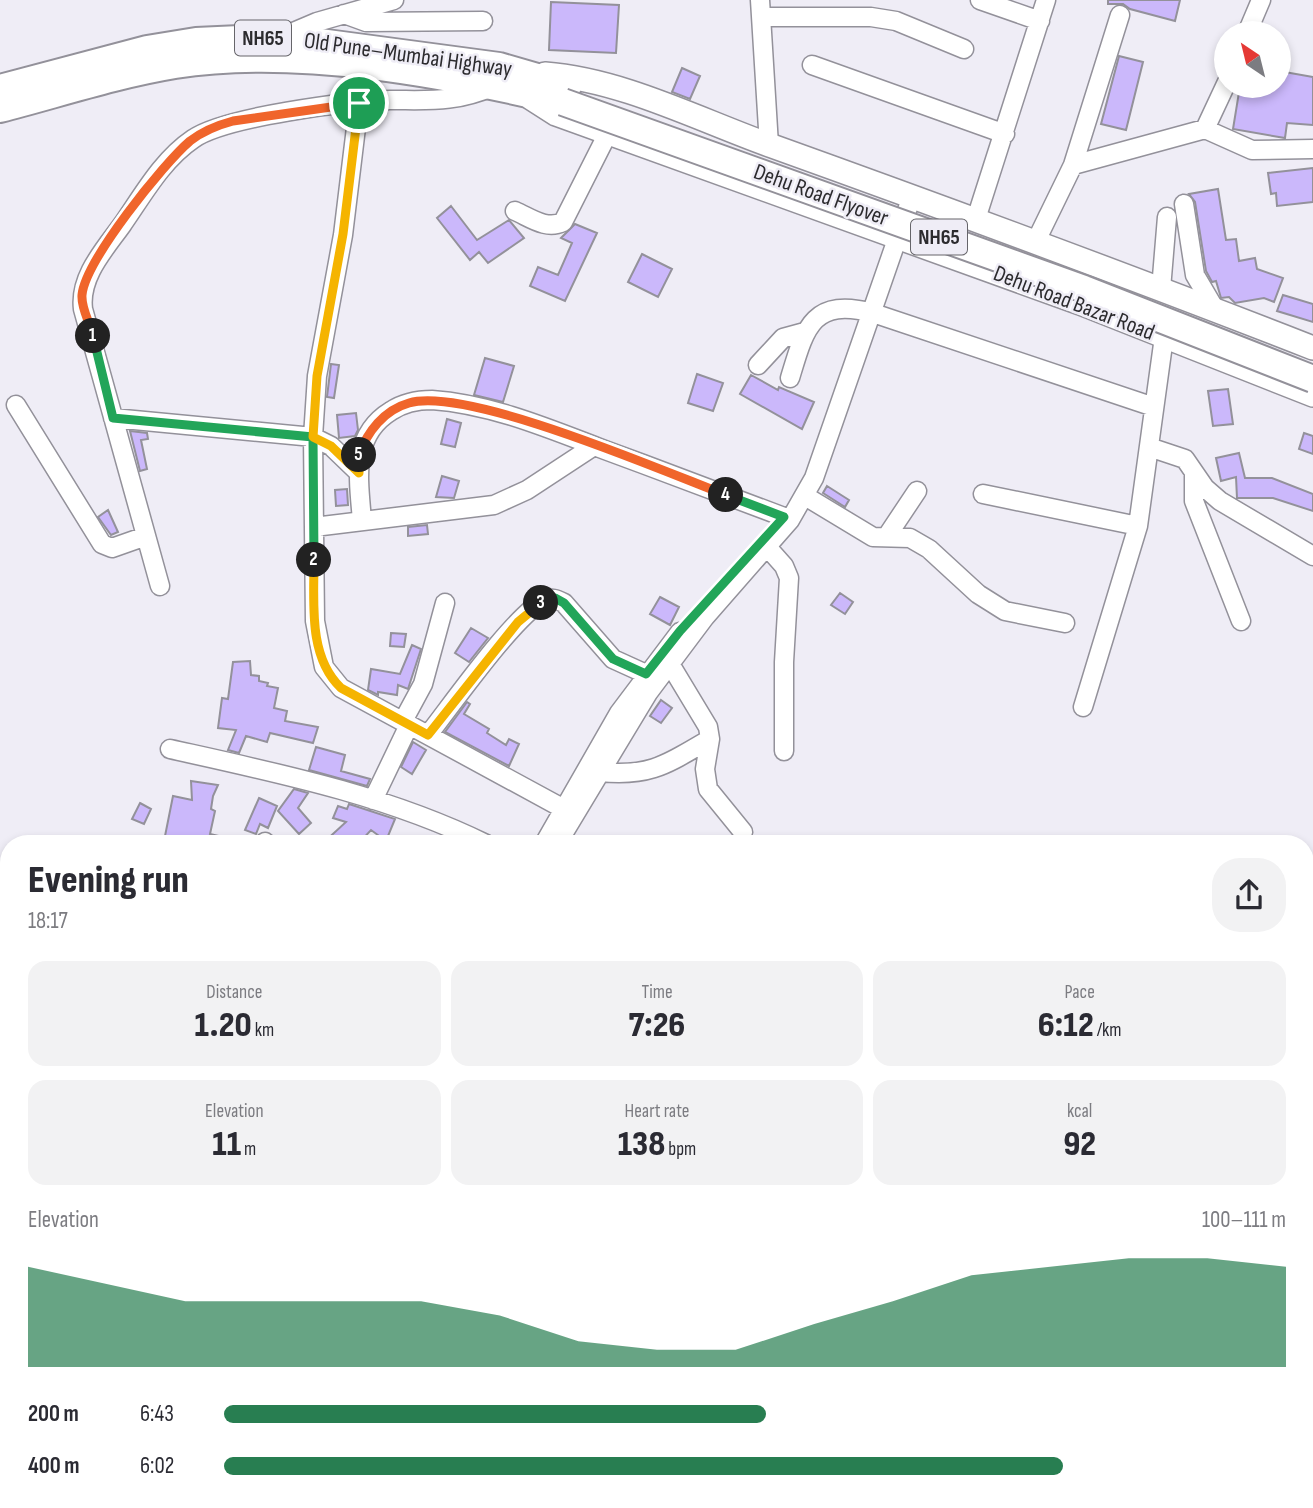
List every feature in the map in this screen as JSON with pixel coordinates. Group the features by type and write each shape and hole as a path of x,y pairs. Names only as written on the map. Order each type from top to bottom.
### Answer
{"highway":[{"name":"Old Pune–Mumbai Highway","path":"0,88 147,49 196,41 282,37 409,52 525,83"},
{"name":"Old Pune–Mumbai Highway","path":"0,109 112,78 175,65 227,60 295,60 422,73 494,86 525,83"},
{"name":"Dehu Road Flyover","path":"525,83 565,94 1092,273 1313,361"},
{"name":"Dehu Road Flyover","path":"565,94 1084,289 1313,379"}],"main road":[{"name":"Dehu Road Bazar Road","path":"525,83 578,76 975,219 1313,348"},
{"name":"Dehu Road Bazar Road","path":"525,83 556,114 900,238 1313,395"}],"street":[{"path":"282,37 344,14 394,0"},
{"path":"980,0 1040,21"},
{"path":"975,219 1005,134 1046,0"},
{"path":"1253,21 1261,0"},
{"path":"769,145 761,8 896,21 964,49"},
{"path":"344,14 366,22 483,21"},
{"path":"1036,242 1073,165 1120,15"},
{"path":"813,65 1005,134"},
{"path":"160,586 82,297 91,270 145,190 171,158 192,139 214,126 359,103 443,101 470,96 494,86"},
{"path":"1205,129 1220,98"},
{"path":"359,103 343,234 317,376 313,437 315,621 324,667 341,688 564,809"},
{"path":"1073,165 1205,129 1252,150 1313,149"},
{"path":"515,211 542,224 554,226 563,222 608,133"},
{"path":"562,835 670,664 705,617 768,548 805,496 814,478 900,238 912,196"},
{"path":"1184,204 1195,275 1216,311"},
{"path":"1161,289 1167,217"},
{"path":"758,365 783,338 805,332 834,308 843,306 873,313 1154,407"},
{"path":"790,378 805,332"},
{"path":"1083,707 1138,526 1164,337"},
{"path":"362,521 358,458 364,442 390,411 409,402 430,400 467,406 537,424 784,517"},
{"path":"16,405 102,544 111,548 146,536"},
{"path":"113,418 313,437 331,446 359,473"},
{"path":"314,527 495,505 509,501 594,446"},
{"path":"1149,447 1185,459 1205,488 1238,514 1313,556"},
{"path":"1194,472 1194,500 1241,621"},
{"path":"549,835 619,713 646,674 680,631 784,517 814,478"},
{"path":"887,536 917,491"},
{"path":"983,494 1138,526"},
{"path":"805,496 873,537 910,538 929,549 991,604 1005,611 1065,623"},
{"path":"768,548 784,566 789,578 784,662 784,751"},
{"path":"428,735 518,622 546,600 555,598 564,603 613,659 646,674"},
{"path":"373,800 424,684 445,603"},
{"path":"670,664 703,716 710,740 705,769 708,789 743,832"},
{"path":"600,772 639,774 658,768 710,740"},
{"path":"170,749 333,786 463,835"}],"building":[{"path":"1108,0 1180,0 1175,21 1130,9 1123,4 1108,4"},
{"path":"551,2 619,5 616,53 549,50"},
{"path":"1119,56 1143,62 1126,130 1101,124"},
{"path":"682,68 700,76 690,99 672,92"},
{"path":"1292,73 1313,77 1313,125 1287,123 1285,138 1233,129 1238,98 1292,98"},
{"path":"1313,168 1313,202 1277,206 1276,193 1271,194 1268,173"},
{"path":"1218,189 1226,240 1236,239 1239,261 1255,258 1257,269 1283,278 1274,302 1264,298 1235,303 1229,297 1221,298 1216,281 1212,282 1206,271 1195,202 1189,194"},
{"path":"451,206 477,240 509,220 524,238 488,263 479,252 470,260 437,218"},
{"path":"575,224 597,233 565,301 530,286 538,267 558,275 572,243 561,238"},
{"path":"642,254 672,269 658,297 628,282"},
{"path":"1283,295 1313,304 1313,322 1277,311"},
{"path":"485,358 514,366 503,402 474,395"},
{"path":"331,364 339,365 334,398 327,397"},
{"path":"697,374 723,383 713,411 688,403"},
{"path":"751,375 778,390 779,387 814,402 802,429 740,394"},
{"path":"1228,389 1233,424 1213,426 1208,391"},
{"path":"356,413 358,430 355,436 339,438 337,415"},
{"path":"447,419 461,423 455,447 441,444"},
{"path":"130,431 147,433 148,439 141,440 147,469 140,471"},
{"path":"1304,433 1313,436 1313,454 1299,449"},
{"path":"1239,453 1245,478 1272,478 1313,494 1313,511 1273,498 1237,498 1236,477 1221,481 1216,458"},
{"path":"442,476 459,481 454,498 436,497"},
{"path":"827,486 849,500 845,507 823,493"},
{"path":"347,489 348,505 336,506 335,490"},
{"path":"108,510 118,532 111,535 98,517"},
{"path":"427,525 428,534 408,536 408,527"},
{"path":"840,593 853,602 845,614 831,605"},
{"path":"660,597 679,607 670,625 650,614"},
{"path":"471,628 488,638 469,662 455,653"},
{"path":"391,633 406,634 404,647 390,646"},
{"path":"412,645 421,649 408,689 398,685 397,695 378,692 378,695 368,690 371,669 400,674"},
{"path":"250,661 251,675 259,676 259,681 268,683 267,686 278,688 274,708 287,711 285,721 318,727 313,743 270,733 267,742 246,736 239,753 228,750 236,730 218,728 222,698 228,699 233,662"},
{"path":"661,700 672,708 661,723 650,716"},
{"path":"467,702 470,704 464,714 489,729 487,733 506,745 509,739 519,744 509,766 445,732"},
{"path":"413,742 426,750 412,774 401,767"},
{"path":"316,747 345,755 341,771 370,779 367,786 309,770"},
{"path":"191,781 218,785 211,809 215,811 210,834 214,835 165,835 173,796 192,800"},
{"path":"294,789 308,793 298,808 311,823 299,834 278,811"},
{"path":"259,798 277,806 268,828 260,824 256,834 245,830"},
{"path":"140,803 151,809 144,824 132,819"},
{"path":"349,804 395,819 388,835 378,835 371,830 366,835 332,835 346,822 333,818 338,806 347,809"}],"route":[{"path":"359,103 214,126 192,139 171,158 145,190 91,270 82,297 113,418 313,437 315,621 324,667 341,688 428,735 518,622 546,600 555,598 564,603 613,659 646,674 680,631 784,517 537,424 467,406 430,400 409,402 390,411 376,424 364,442 358,458 359,473 331,446 313,437 317,376 343,234 359,103"}]}
